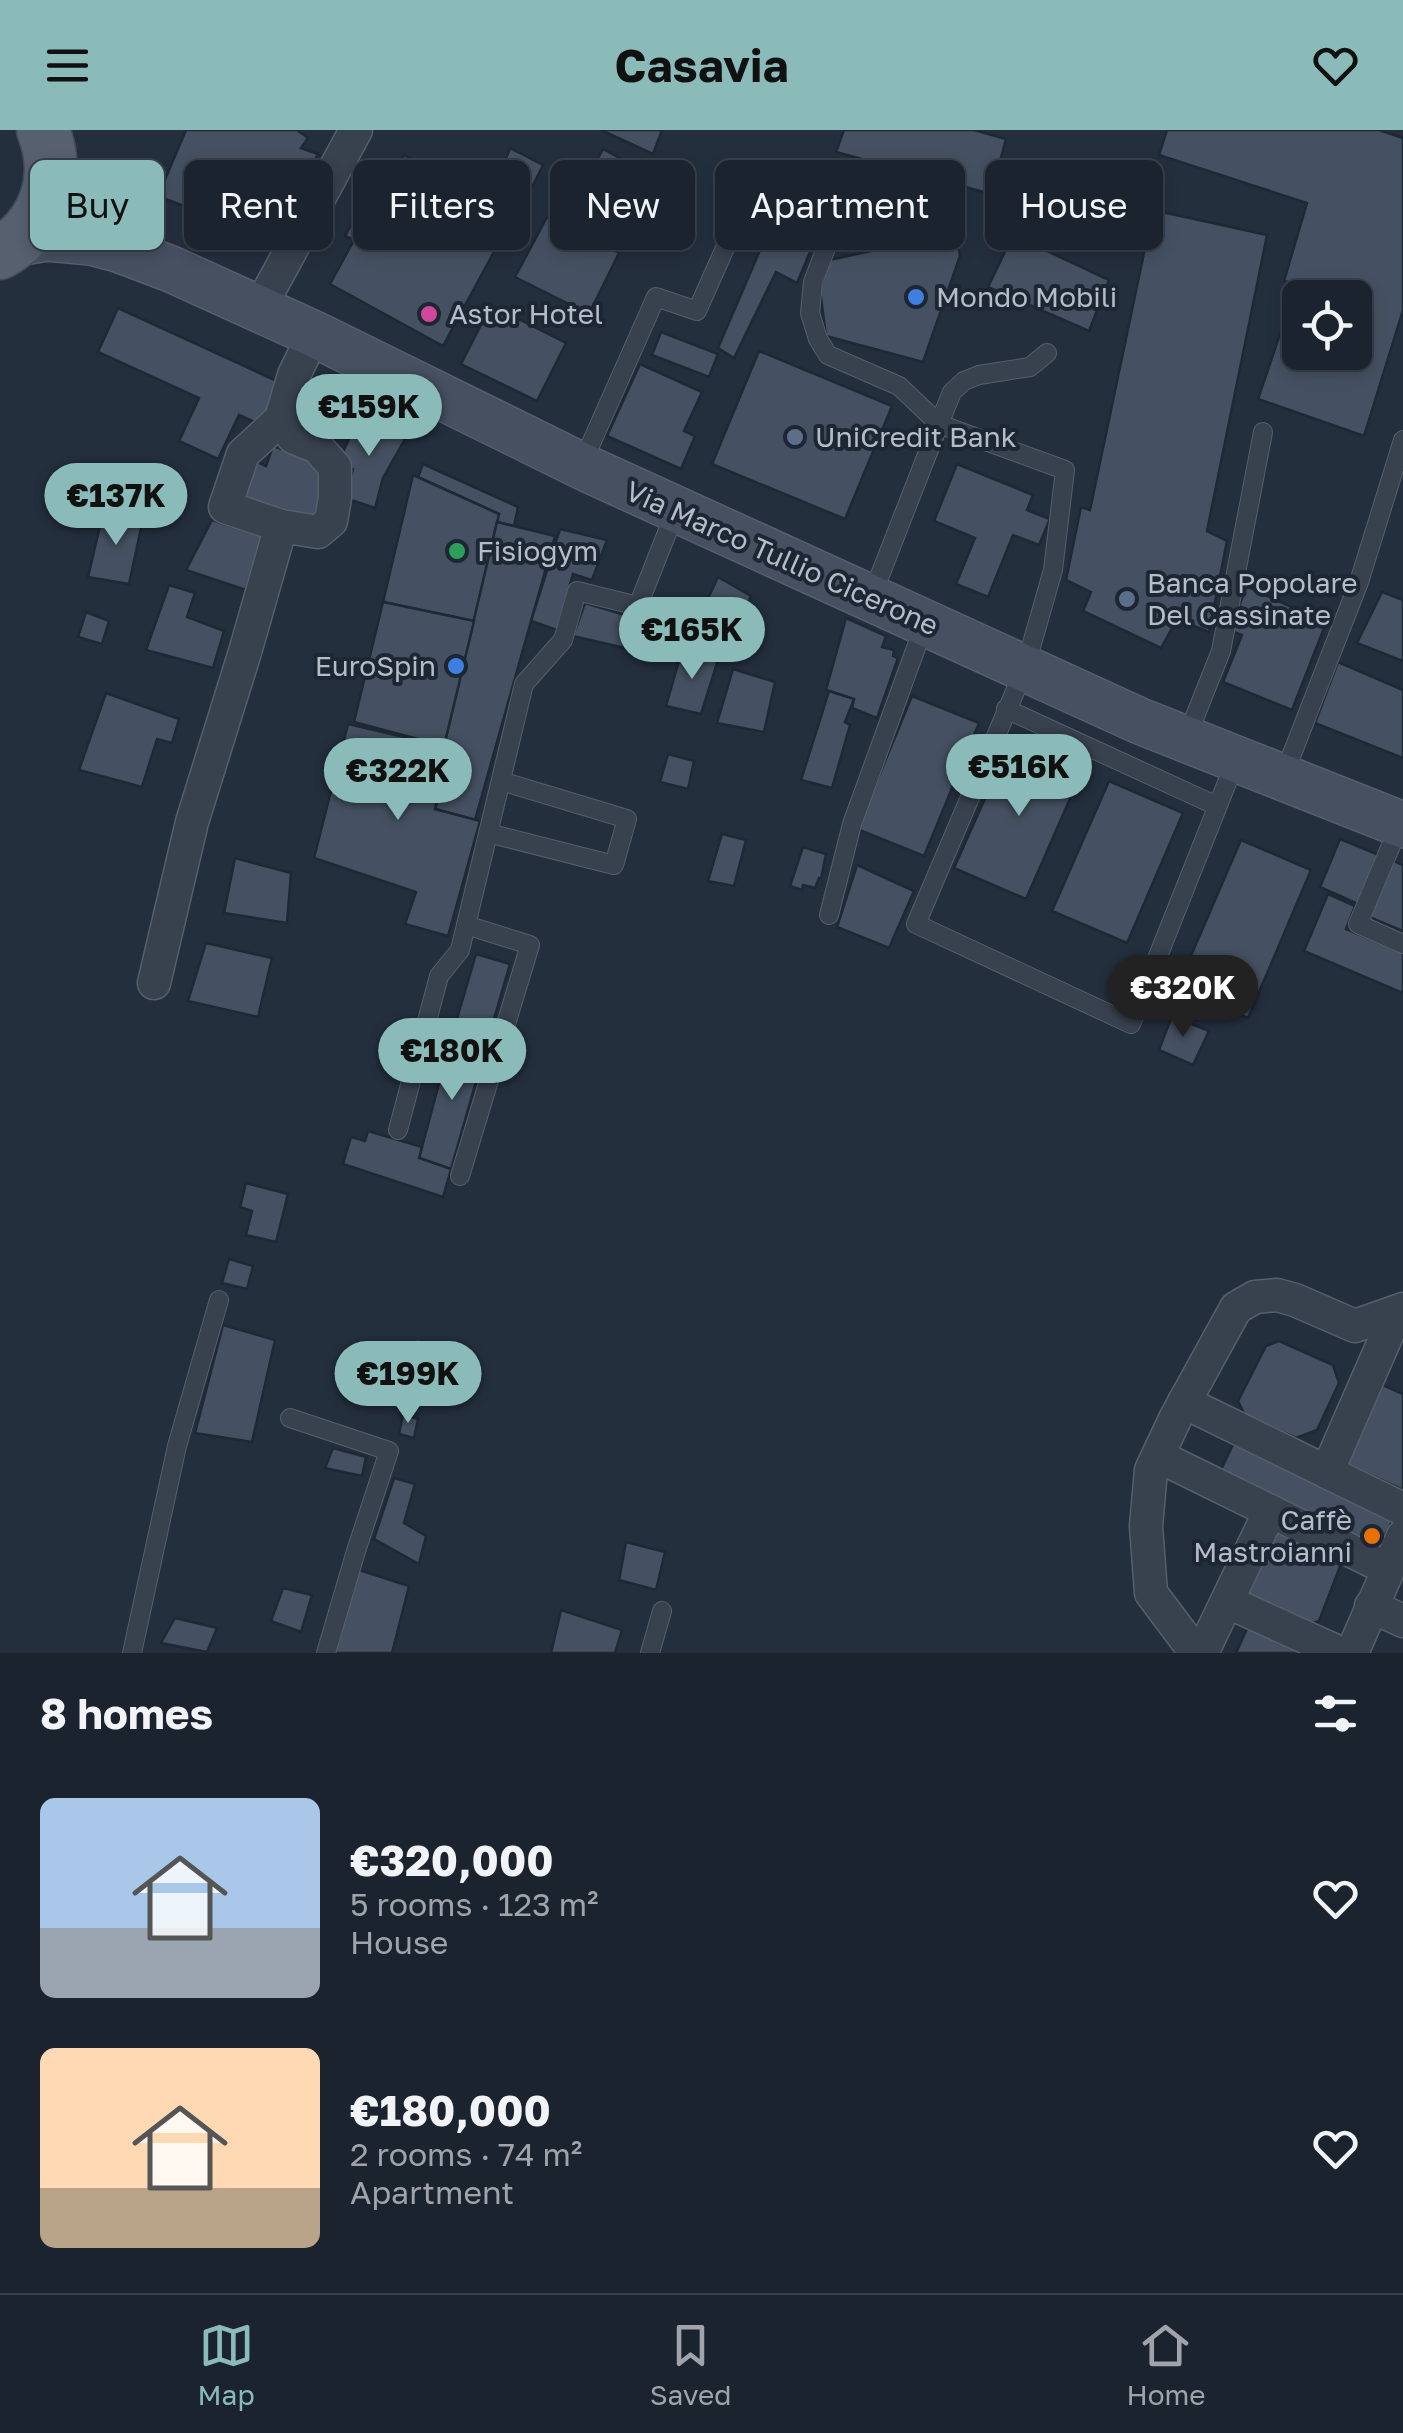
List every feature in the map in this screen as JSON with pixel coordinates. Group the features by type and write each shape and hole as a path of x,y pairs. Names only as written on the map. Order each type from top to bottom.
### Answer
{"main road":[{"name":"Via Marco Tullio Cicerone","path":"48,146 68,192 100,223 171,268"},
{"path":"8,248 37,221 49,193 48,146"},
{"name":"Via Marco Tullio Cicerone","path":"8,248 47,238 90,242 171,268 581,466 1024,668 1186,739 1401,824"}],"street":[{"path":"259,310 356,130"},
{"path":"281,419 293,437 316,447 335,467 331,521 318,532 281,526 225,506 243,454 281,419 294,375 314,334"},
{"path":"154,983 192,822 281,526"},
{"path":"1270,1511 1228,1602 1199,1653 1151,1593 1146,1526 1151,1470 1236,1308 1255,1297 1277,1295 1355,1326 1400,1311"},
{"path":"1327,1472 1400,1311"},
{"path":"1184,1402 1403,1509"},
{"path":"1158,1456 1388,1569"},
{"path":"1352,1653 1403,1536"},
{"path":"1228,1602 1340,1653"},
{"path":"1371,1606 1403,1621"}],"lane":[{"path":"581,466 656,297 697,311 723,250"},
{"path":"825,250 812,282 810,313 818,340 828,355 899,386 939,424 1065,470 1054,570 1024,668 916,924 1131,1024 1236,759"},
{"path":"871,598 952,392 979,375 1030,367 1047,352"},
{"path":"1186,739 1221,651 1262,432"},
{"path":"1283,778 1359,582 1403,440"},
{"path":"398,1130 440,976 460,950 524,684 563,640 577,591 638,606 676,510"},
{"path":"829,915 852,824 925,623"},
{"path":"1006,709 1217,806"},
{"path":"488,833 614,865 627,819 501,781"},
{"path":"1401,824 1358,924 1403,944"},
{"path":"460,1176 530,946 466,925"},
{"path":"132,1653 177,1446 219,1300"},
{"path":"290,1418 389,1452 326,1653"},
{"path":"650,1653 662,1611"}],"water":[{"path":"417,1340 442,1347 431,1387 406,1380"}],"building":[{"path":"186,130 297,130 308,138 301,148 318,154 315,160 184,160 184,206 164,198 164,182"},
{"path":"601,130 662,130 653,154"},
{"path":"844,130 974,130 1006,139 1000,160 985,160 985,192 965,187 965,160 866,160 836,152"},
{"path":"1167,130 1379,130 1403,138 1403,310 1364,436 1258,399 1282,328 1282,370 1372,370 1372,280 1284,280 1307,203 1159,155"},
{"path":"510,148 543,165 532,187 530,160 506,160"},
{"path":"603,149 623,160 597,160"},
{"path":"1163,212 1267,235 1207,531 1227,541 1209,632 1177,619 1161,648 1083,611 1091,592 1066,580 1081,507 1090,510 1145,250 1163,250"},
{"path":"547,217 550,250 619,253 589,314 515,277"},
{"path":"353,222 353,240 345,236"},
{"path":"353,242 353,250 495,250 443,346 330,284"},
{"path":"760,250 811,250 797,283 776,272 734,358 718,348"},
{"path":"876,250 959,250 923,362 826,336 820,290 829,260"},
{"path":"1006,250 1045,250 1109,280 1089,331 988,287"},
{"path":"491,305 566,343 537,401 461,364"},
{"path":"118,308 281,383 261,425 239,415 218,459 179,441 199,398 98,352"},
{"path":"661,332 718,354 709,377 652,355"},
{"path":"759,351 892,406 845,519 712,464"},
{"path":"640,364 702,392 684,431 695,436 681,469 607,436"},
{"path":"361,412 405,439 383,478 375,508 345,498 353,469 339,461"},
{"path":"273,446 329,465 324,507 314,520 236,499 250,459 266,466"},
{"path":"423,464 518,507 514,526 497,522 499,514 418,477"},
{"path":"957,464 1033,495 1027,510 1050,519 1039,545 1013,535 988,597 956,584 975,538 934,521"},
{"path":"413,475 499,514 474,621 383,602"},
{"path":"103,513 143,519 129,584 88,577"},
{"path":"212,520 262,536 246,590 186,570"},
{"path":"497,522 555,536 475,820 435,809 451,748 444,746"},
{"path":"560,529 607,540 592,580 573,574 557,630 531,621"},
{"path":"718,577 751,596 729,649 693,631"},
{"path":"169,585 195,593 187,617 224,631 213,668 146,650"},
{"path":"1246,586 1326,623 1292,710 1223,682 1242,635 1231,631"},
{"path":"1382,592 1403,600 1403,661 1357,643"},
{"path":"383,602 474,621 444,746 354,722"},
{"path":"585,603 675,630 668,658 573,636"},
{"path":"86,612 109,621 102,644 78,637"},
{"path":"846,618 886,636 882,647 894,650 893,656 898,658 877,718 852,708 854,699 826,690"},
{"path":"682,650 718,660 701,714 666,706"},
{"path":"1338,662 1403,690 1403,758 1315,723"},
{"path":"733,669 775,682 764,732 717,723"},
{"path":"829,691 854,699 845,722 850,725 832,788 801,780"},
{"path":"106,693 179,719 172,743 157,739 142,787 79,770"},
{"path":"912,696 979,723 924,856 857,829"},
{"path":"348,724 451,748 435,809 480,821 448,936 405,924 416,892 314,858"},
{"path":"1012,738 1083,769 1026,899 954,868"},
{"path":"668,754 694,761 688,789 660,782"},
{"path":"1109,781 1183,813 1127,943 1052,911"},
{"path":"722,834 746,840 734,886 708,881"},
{"path":"1340,839 1379,855 1358,904 1320,887"},
{"path":"1241,840 1311,870 1248,1018 1177,988"},
{"path":"803,847 826,854 815,888 803,885 802,890 790,886"},
{"path":"235,858 291,873 287,923 224,913"},
{"path":"1391,860 1403,865 1403,931 1367,916"},
{"path":"857,865 914,891 889,948 837,927"},
{"path":"1328,894 1355,906 1346,929 1403,953 1403,993 1304,951"},
{"path":"206,943 272,958 258,1017 188,1001"},
{"path":"476,954 510,964 485,1050 451,1039"},
{"path":"1172,1016 1209,1031 1193,1065 1159,1050"},
{"path":"451,1039 485,1050 451,1169 419,1158"},
{"path":"368,1131 422,1147 419,1158 451,1169 443,1197 343,1164 351,1137 365,1141"},
{"path":"246,1183 288,1194 276,1242 246,1235 252,1211 240,1207"},
{"path":"229,1259 253,1266 247,1289 222,1283"},
{"path":"223,1325 275,1340 252,1442 195,1433"},
{"path":"1279,1341 1333,1365 1339,1383 1317,1430 1296,1438 1245,1415 1238,1401 1266,1346"},
{"path":"1383,1385 1403,1394 1403,1490 1342,1462"},
{"path":"403,1414 418,1419 414,1438 399,1434"},
{"path":"1235,1440 1394,1518 1377,1551 1219,1474"},
{"path":"333,1448 366,1457 362,1476 325,1468"},
{"path":"394,1478 415,1484 404,1523 426,1536 419,1564 374,1539"},
{"path":"1273,1522 1338,1552 1341,1564 1319,1621 1304,1626 1247,1600 1241,1585"},
{"path":"626,1542 665,1552 656,1590 619,1580"},
{"path":"356,1569 409,1586 392,1653 332,1653"},
{"path":"283,1588 312,1595 301,1632 271,1621"},
{"path":"561,1610 622,1630 615,1653 551,1653"},
{"path":"175,1618 217,1628 207,1652 161,1643"},
{"path":"1250,1622 1302,1644 1298,1653 1236,1653"}],"place":[{"name":"Mondo Mobili","path":"916,297"},
{"name":"Astor Hotel","path":"429,314"},
{"name":"UniCredit Bank","path":"795,437"},
{"name":"Fisiogym","path":"457,551"},
{"name":"Banca Popolare Del Cassinate","path":"1127,599"},
{"name":"EuroSpin","path":"456,666"},
{"name":"Caffè Mastroianni","path":"1372,1536"}]}
